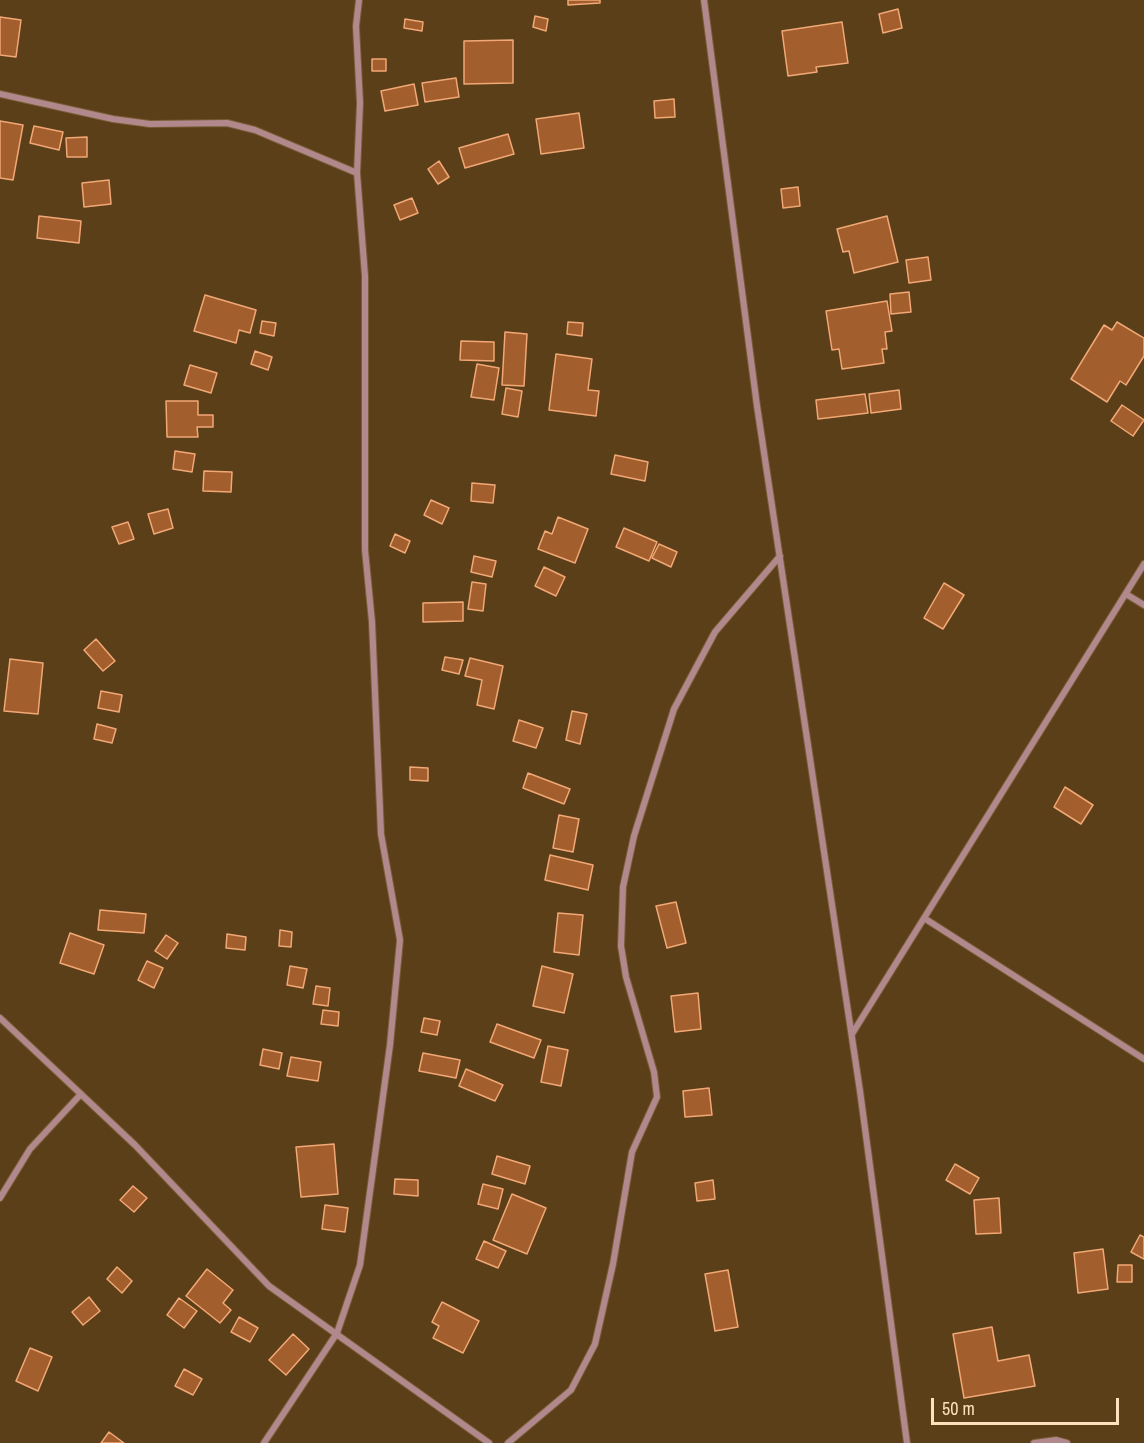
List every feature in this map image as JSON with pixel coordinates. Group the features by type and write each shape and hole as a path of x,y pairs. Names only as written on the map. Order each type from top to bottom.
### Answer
{"street":[{"path":"264,1443 338,1333 360,1265 390,1044 400,940 381,834 372,622 365,550 365,276 357,173 360,103 356,26 359,0"},
{"path":"704,0 756,394 852,1034 907,1443"},
{"path":"0,94 113,119 150,124 226,123 255,130 357,173"},
{"path":"508,1443 571,1389 595,1344 613,1264 632,1152 657,1096 654,1072 626,977 621,946 623,888 641,815 674,709 715,632 780,556"},
{"path":"852,1034 1144,564"},
{"path":"1126,594 1144,605"},
{"path":"924,918 1144,1059"},
{"path":"0,1018 135,1146 269,1286 338,1333 489,1443"},
{"path":"0,1198 30,1149 81,1094"},
{"path":"1034,1443 1056,1440 1067,1443"}],"building":[{"path":"568,0 600,0 600,3 568,5"},
{"path":"898,9 902,28 883,33 879,14"},
{"path":"535,16 548,19 546,31 533,27"},
{"path":"0,17 21,20 16,57 0,55"},
{"path":"405,19 423,22 422,31 404,28"},
{"path":"842,22 848,63 816,67 817,72 788,76 782,31"},
{"path":"513,40 513,83 464,84 464,41"},
{"path":"372,59 386,59 386,71 372,71"},
{"path":"456,78 459,97 425,102 422,83"},
{"path":"414,84 418,105 385,111 381,91"},
{"path":"674,99 675,117 655,118 654,101"},
{"path":"579,113 584,148 541,154 536,119"},
{"path":"0,121 23,125 13,180 0,178"},
{"path":"34,126 63,132 59,150 30,143"},
{"path":"508,134 514,154 465,168 459,148"},
{"path":"87,137 87,157 67,157 66,138"},
{"path":"439,161 449,177 438,184 428,169"},
{"path":"109,180 111,204 84,207 82,183"},
{"path":"798,187 800,206 783,208 781,189"},
{"path":"412,198 418,213 400,220 394,205"},
{"path":"39,216 81,221 79,243 37,238"},
{"path":"887,216 898,262 854,273 849,251 843,252 837,229"},
{"path":"928,257 931,280 909,283 906,260"},
{"path":"909,292 911,312 891,314 890,294"},
{"path":"205,295 256,310 250,333 239,330 236,343 194,331"},
{"path":"887,301 892,331 885,332 887,349 882,349 884,363 842,369 839,349 832,350 826,311"},
{"path":"262,321 276,323 274,336 260,333"},
{"path":"568,322 583,323 582,336 567,334"},
{"path":"1117,322 1144,338 1144,356 1126,385 1120,381 1107,402 1071,379 1104,325 1112,330"},
{"path":"505,332 527,334 524,386 502,385"},
{"path":"461,341 494,342 494,361 460,360"},
{"path":"255,351 272,357 268,370 251,364"},
{"path":"556,354 592,359 588,390 599,391 596,416 549,410"},
{"path":"477,364 499,368 494,400 471,397"},
{"path":"190,365 217,373 211,393 184,385"},
{"path":"506,388 522,391 518,417 502,414"},
{"path":"899,390 901,409 871,413 869,394"},
{"path":"865,394 868,413 818,419 816,400"},
{"path":"166,401 198,401 198,415 213,415 213,427 197,427 198,437 167,437"},
{"path":"1122,405 1144,420 1133,436 1111,421"},
{"path":"175,451 195,454 192,472 173,469"},
{"path":"615,455 648,462 645,481 611,474"},
{"path":"204,471 232,472 231,492 203,491"},
{"path":"472,483 495,485 493,503 471,501"},
{"path":"431,500 449,508 442,524 424,515"},
{"path":"168,509 173,528 154,534 148,514"},
{"path":"558,517 588,529 575,563 538,549 545,531 552,534"},
{"path":"128,522 134,539 119,544 112,527"},
{"path":"624,528 657,542 649,561 616,547"},
{"path":"395,534 410,541 405,553 390,546"},
{"path":"659,544 677,552 671,567 652,558"},
{"path":"474,556 496,561 492,577 471,572"},
{"path":"544,567 565,577 556,596 535,586"},
{"path":"472,582 486,584 483,611 468,609"},
{"path":"944,583 964,595 943,629 924,618"},
{"path":"463,602 463,621 423,622 423,603"},
{"path":"96,639 115,661 103,671 84,650"},
{"path":"445,657 463,660 459,674 442,670"},
{"path":"470,658 503,666 494,709 477,705 482,680 465,676"},
{"path":"10,659 43,663 38,714 4,711"},
{"path":"101,691 122,695 119,712 98,708"},
{"path":"572,711 587,714 580,744 566,740"},
{"path":"519,720 543,728 536,748 513,741"},
{"path":"97,724 116,729 112,743 94,739"},
{"path":"410,767 428,768 428,781 410,780"},
{"path":"528,773 570,789 564,804 523,788"},
{"path":"1065,787 1093,805 1081,824 1054,807"},
{"path":"559,815 579,819 573,852 553,848"},
{"path":"550,855 593,865 588,890 545,880"},
{"path":"676,902 686,943 667,948 656,906"},
{"path":"100,910 146,914 144,933 98,930"},
{"path":"558,913 583,915 579,955 554,952"},
{"path":"280,930 292,932 291,947 279,946"},
{"path":"70,933 104,945 94,974 60,963"},
{"path":"227,934 246,937 245,950 226,948"},
{"path":"166,935 178,943 167,959 155,951"},
{"path":"147,961 163,968 154,988 138,980"},
{"path":"290,966 307,969 303,988 287,985"},
{"path":"542,966 573,974 564,1013 533,1006"},
{"path":"316,986 330,988 328,1006 313,1004"},
{"path":"698,993 701,1029 675,1032 671,996"},
{"path":"323,1010 339,1012 338,1026 321,1024"},
{"path":"424,1018 440,1021 437,1035 421,1032"},
{"path":"497,1024 541,1040 534,1058 490,1042"},
{"path":"548,1046 568,1050 561,1086 541,1082"},
{"path":"263,1049 282,1053 279,1069 260,1065"},
{"path":"423,1053 460,1060 456,1078 419,1071"},
{"path":"291,1057 321,1062 318,1081 287,1076"},
{"path":"466,1069 503,1085 495,1101 459,1086"},
{"path":"709,1088 712,1115 685,1117 683,1091"},
{"path":"334,1144 338,1194 301,1197 296,1147"},
{"path":"497,1156 530,1166 525,1184 492,1174"},
{"path":"955,1164 979,1178 970,1194 946,1180"},
{"path":"395,1179 418,1180 418,1196 394,1194"},
{"path":"713,1180 715,1199 697,1201 695,1183"},
{"path":"483,1184 503,1189 498,1209 478,1204"},
{"path":"133,1186 147,1198 134,1212 120,1200"},
{"path":"512,1194 546,1208 527,1254 493,1240"},
{"path":"999,1198 1001,1233 976,1234 974,1200"},
{"path":"325,1205 348,1208 345,1232 322,1229"},
{"path":"1140,1235 1144,1237 1144,1259 1131,1252"},
{"path":"484,1241 506,1251 498,1268 476,1259"},
{"path":"1103,1249 1108,1289 1078,1293 1074,1253"},
{"path":"1118,1265 1132,1265 1132,1282 1117,1282"},
{"path":"117,1267 132,1281 122,1293 107,1279"},
{"path":"207,1269 233,1290 223,1303 231,1310 220,1323 186,1296"},
{"path":"728,1270 738,1327 715,1331 705,1274"},
{"path":"89,1297 100,1311 83,1325 72,1312"},
{"path":"179,1298 197,1311 184,1328 167,1315"},
{"path":"442,1302 479,1321 463,1353 433,1338 439,1326 432,1322"},
{"path":"239,1317 258,1328 250,1342 231,1332"},
{"path":"992,1327 998,1361 1029,1355 1035,1386 964,1398 953,1334"},
{"path":"293,1334 309,1349 286,1375 269,1360"},
{"path":"30,1348 52,1357 38,1391 16,1381"},
{"path":"184,1369 202,1379 193,1395 175,1386"},
{"path":"109,1432 124,1443 101,1443"}]}
